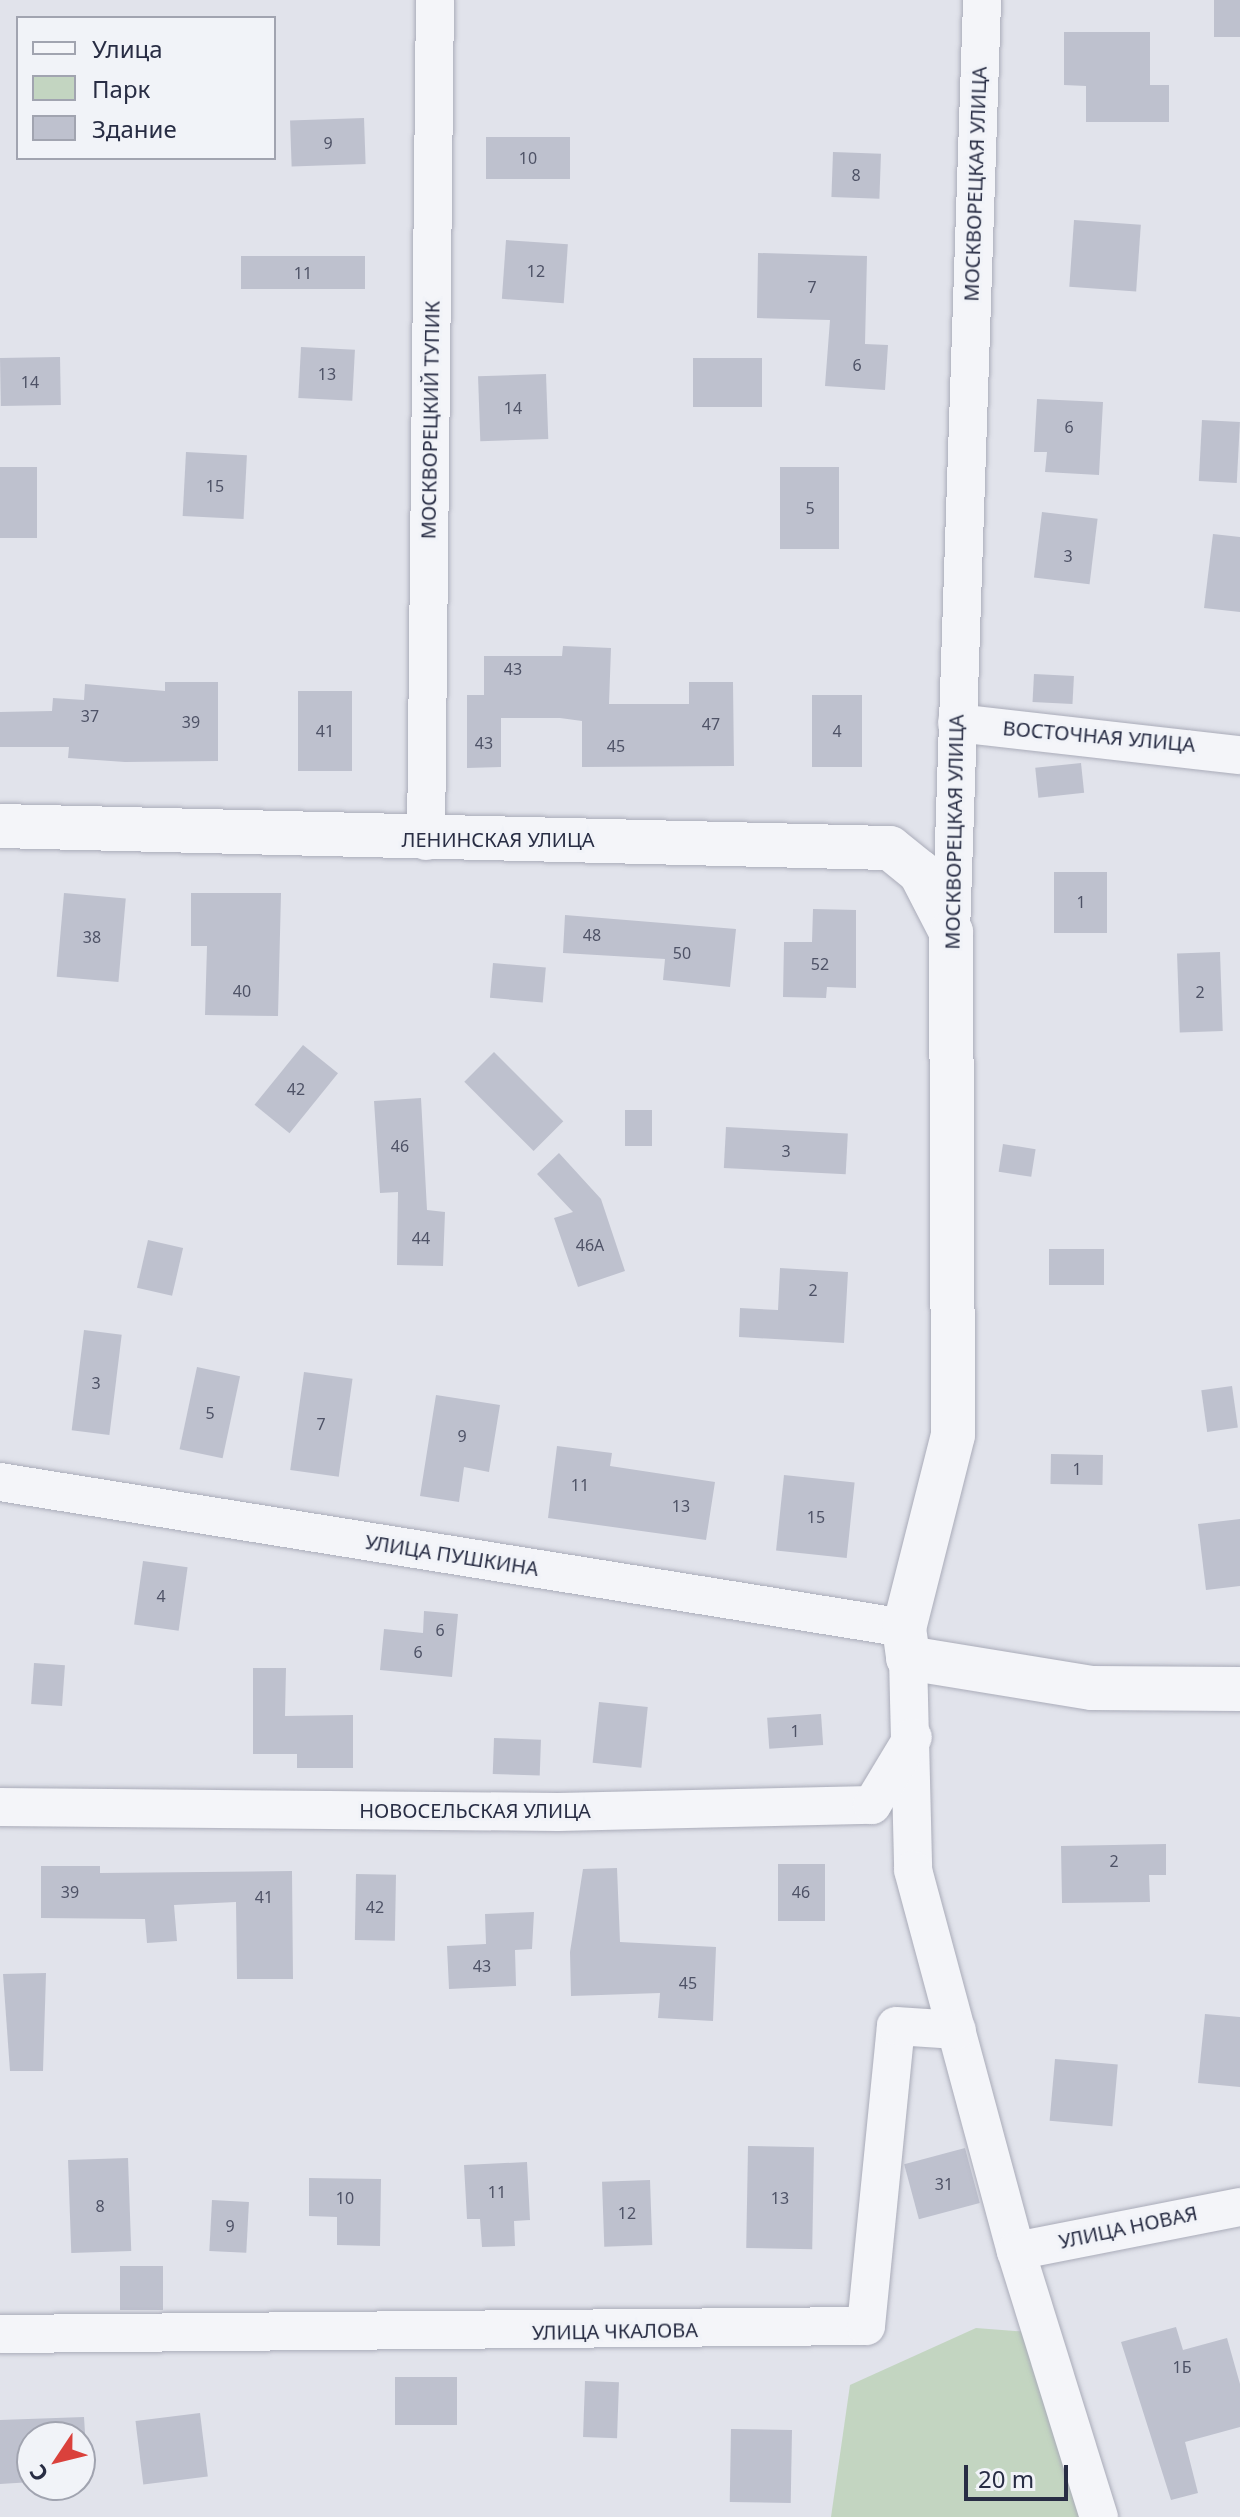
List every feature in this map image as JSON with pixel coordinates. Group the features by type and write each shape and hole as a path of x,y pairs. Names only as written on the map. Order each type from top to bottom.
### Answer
{"street":[{"name":"МОСКВОРЕЦКИЙ ТУПИК","path":"426,841 435,0"},
{"name":"МОСКВОРЕЦКАЯ УЛИЦА","path":"906,1643 953,1435 951,932 982,0"},
{"name":"ВОСТОЧНАЯ УЛИЦА","path":"957,723 1240,755"},
{"name":"ЛЕНИНСКАЯ УЛИЦА","path":"0,826 426,841 655,838 890,848 920,872 951,932"},
{"name":"УЛИЦА ПУШКИНА","path":"0,1482 906,1643"},
{"path":"1099,2517 1016,2251 913,1870 913,1737 906,1643 1092,1688 1240,1689"},
{"name":"НОВОСЕЛЬСКАЯ УЛИЦА","path":"0,1807 558,1812 872,1805 913,1737"},
{"name":"УЛИЦА ЧКАЛОВА","path":"0,2334 866,2326 896,2026 957,2030"},
{"name":"УЛИЦА НОВАЯ","path":"1016,2251 1240,2207"}],"green space":[{"path":"976,2328 1028,2332 1085,2517 831,2517 850,2385"}],"building":[{"path":"1214,0 1240,0 1240,37 1214,37"},
{"path":"1064,32 1150,32 1150,85 1169,85 1169,122 1086,122 1086,86 1064,85"},
{"path":"364,118 366,164 292,167 290,121"},
{"path":"486,137 570,137 570,179 486,179"},
{"path":"833,152 881,154 879,199 831,197"},
{"path":"1074,220 1141,225 1136,292 1069,287"},
{"path":"506,240 568,244 564,303 502,299"},
{"path":"758,253 867,256 865,344 888,345 885,390 825,386 830,320 757,318"},
{"path":"241,256 365,256 365,289 241,289"},
{"path":"301,347 355,350 352,401 298,398"},
{"path":"60,357 61,405 1,406 0,358"},
{"path":"693,358 762,358 762,407 693,407"},
{"path":"546,374 548,439 480,441 478,376"},
{"path":"1037,399 1103,402 1099,475 1045,472 1047,452 1034,452"},
{"path":"1202,420 1240,422 1237,483 1199,481"},
{"path":"186,452 247,455 244,519 183,516"},
{"path":"0,467 37,467 37,538 0,538"},
{"path":"780,467 839,467 839,549 780,549"},
{"path":"1042,512 1098,519 1090,584 1034,578"},
{"path":"1213,534 1240,537 1240,612 1204,608"},
{"path":"563,646 611,648 609,704 689,704 689,682 733,682 734,766 582,767 582,721 501,718 501,767 467,768 467,695 484,695 484,656 562,656"},
{"path":"1034,674 1074,676 1072,704 1033,702"},
{"path":"165,682 218,682 218,761 125,762 68,758 69,747 0,747 0,712 52,711 53,698 84,700 85,684 165,691"},
{"path":"298,691 352,691 352,771 298,771"},
{"path":"812,695 862,695 862,767 812,767"},
{"path":"1081,763 1084,793 1038,798 1035,768"},
{"path":"1054,872 1107,872 1107,933 1054,933"},
{"path":"64,893 126,898 118,982 57,977"},
{"path":"191,893 281,893 278,1016 205,1015 207,946 191,946"},
{"path":"813,909 856,910 856,988 827,987 826,998 783,997 784,942 812,942"},
{"path":"565,915 736,929 730,987 663,980 665,959 563,953"},
{"path":"1220,952 1223,1031 1180,1032 1177,954"},
{"path":"493,963 546,968 543,1002 490,998"},
{"path":"303,1045 338,1073 290,1133 255,1105"},
{"path":"494,1052 563,1121 534,1151 464,1082"},
{"path":"421,1098 427,1210 445,1212 443,1266 397,1265 398,1192 380,1193 374,1101"},
{"path":"625,1110 652,1110 652,1146 625,1146"},
{"path":"726,1127 848,1133 846,1174 724,1168"},
{"path":"1003,1144 1036,1149 1031,1177 999,1172"},
{"path":"559,1153 601,1199 625,1271 578,1287 554,1218 573,1212 537,1174"},
{"path":"148,1240 183,1248 172,1296 137,1288"},
{"path":"1049,1249 1104,1249 1104,1285 1049,1285"},
{"path":"780,1268 848,1272 844,1343 739,1337 740,1308 778,1310"},
{"path":"84,1330 122,1335 109,1435 72,1430"},
{"path":"197,1367 240,1376 223,1458 180,1449"},
{"path":"304,1372 353,1379 339,1477 290,1470"},
{"path":"1232,1386 1238,1428 1207,1432 1201,1390"},
{"path":"436,1395 500,1405 489,1472 464,1467 459,1502 420,1496"},
{"path":"557,1446 612,1453 610,1466 715,1482 706,1540 548,1518"},
{"path":"1051,1454 1103,1455 1102,1485 1050,1484"},
{"path":"784,1475 855,1482 847,1558 776,1551"},
{"path":"1240,1519 1240,1586 1206,1590 1198,1524"},
{"path":"143,1561 188,1567 179,1631 134,1624"},
{"path":"424,1611 458,1614 452,1677 380,1670 384,1629 423,1633"},
{"path":"34,1663 65,1665 62,1706 31,1704"},
{"path":"253,1668 286,1668 285,1716 353,1715 353,1768 297,1768 297,1754 253,1754"},
{"path":"599,1702 648,1707 641,1768 593,1763"},
{"path":"821,1714 823,1745 769,1749 767,1718"},
{"path":"494,1738 541,1740 540,1776 493,1774"},
{"path":"1166,1844 1166,1875 1149,1875 1150,1902 1062,1903 1061,1846"},
{"path":"778,1864 825,1864 825,1921 778,1921"},
{"path":"41,1866 100,1866 100,1873 292,1871 293,1979 237,1979 236,1902 174,1905 177,1941 147,1943 145,1919 41,1918"},
{"path":"617,1868 620,1942 716,1947 713,2021 658,2018 660,1993 571,1996 570,1952 583,1869"},
{"path":"356,1874 396,1875 395,1941 355,1940"},
{"path":"534,1912 532,1949 515,1950 516,1986 449,1989 447,1946 486,1944 485,1914"},
{"path":"46,1973 43,2071 10,2071 3,1974"},
{"path":"1205,2014 1240,2017 1240,2087 1198,2083"},
{"path":"1055,2059 1118,2064 1112,2126 1050,2121"},
{"path":"748,2146 814,2147 812,2249 746,2248"},
{"path":"965,2148 980,2203 919,2219 904,2164"},
{"path":"128,2158 131,2251 71,2253 68,2160"},
{"path":"527,2162 530,2220 514,2221 515,2246 482,2247 480,2219 467,2219 464,2165"},
{"path":"309,2178 381,2179 380,2246 337,2245 337,2217 309,2216"},
{"path":"650,2180 652,2245 604,2247 602,2182"},
{"path":"212,2200 249,2202 246,2253 209,2251"},
{"path":"120,2266 163,2266 163,2310 120,2310"},
{"path":"1176,2327 1183,2350 1227,2338 1240,2384 1240,2427 1185,2442 1198,2493 1171,2500 1121,2342"},
{"path":"395,2377 457,2377 457,2425 395,2425"},
{"path":"585,2381 619,2382 617,2438 583,2437"},
{"path":"200,2413 208,2477 143,2484 135,2421"},
{"path":"84,2417 84,2421 16,2421 16,2483 0,2484 0,2420"},
{"path":"731,2429 792,2430 791,2503 730,2502"}]}
